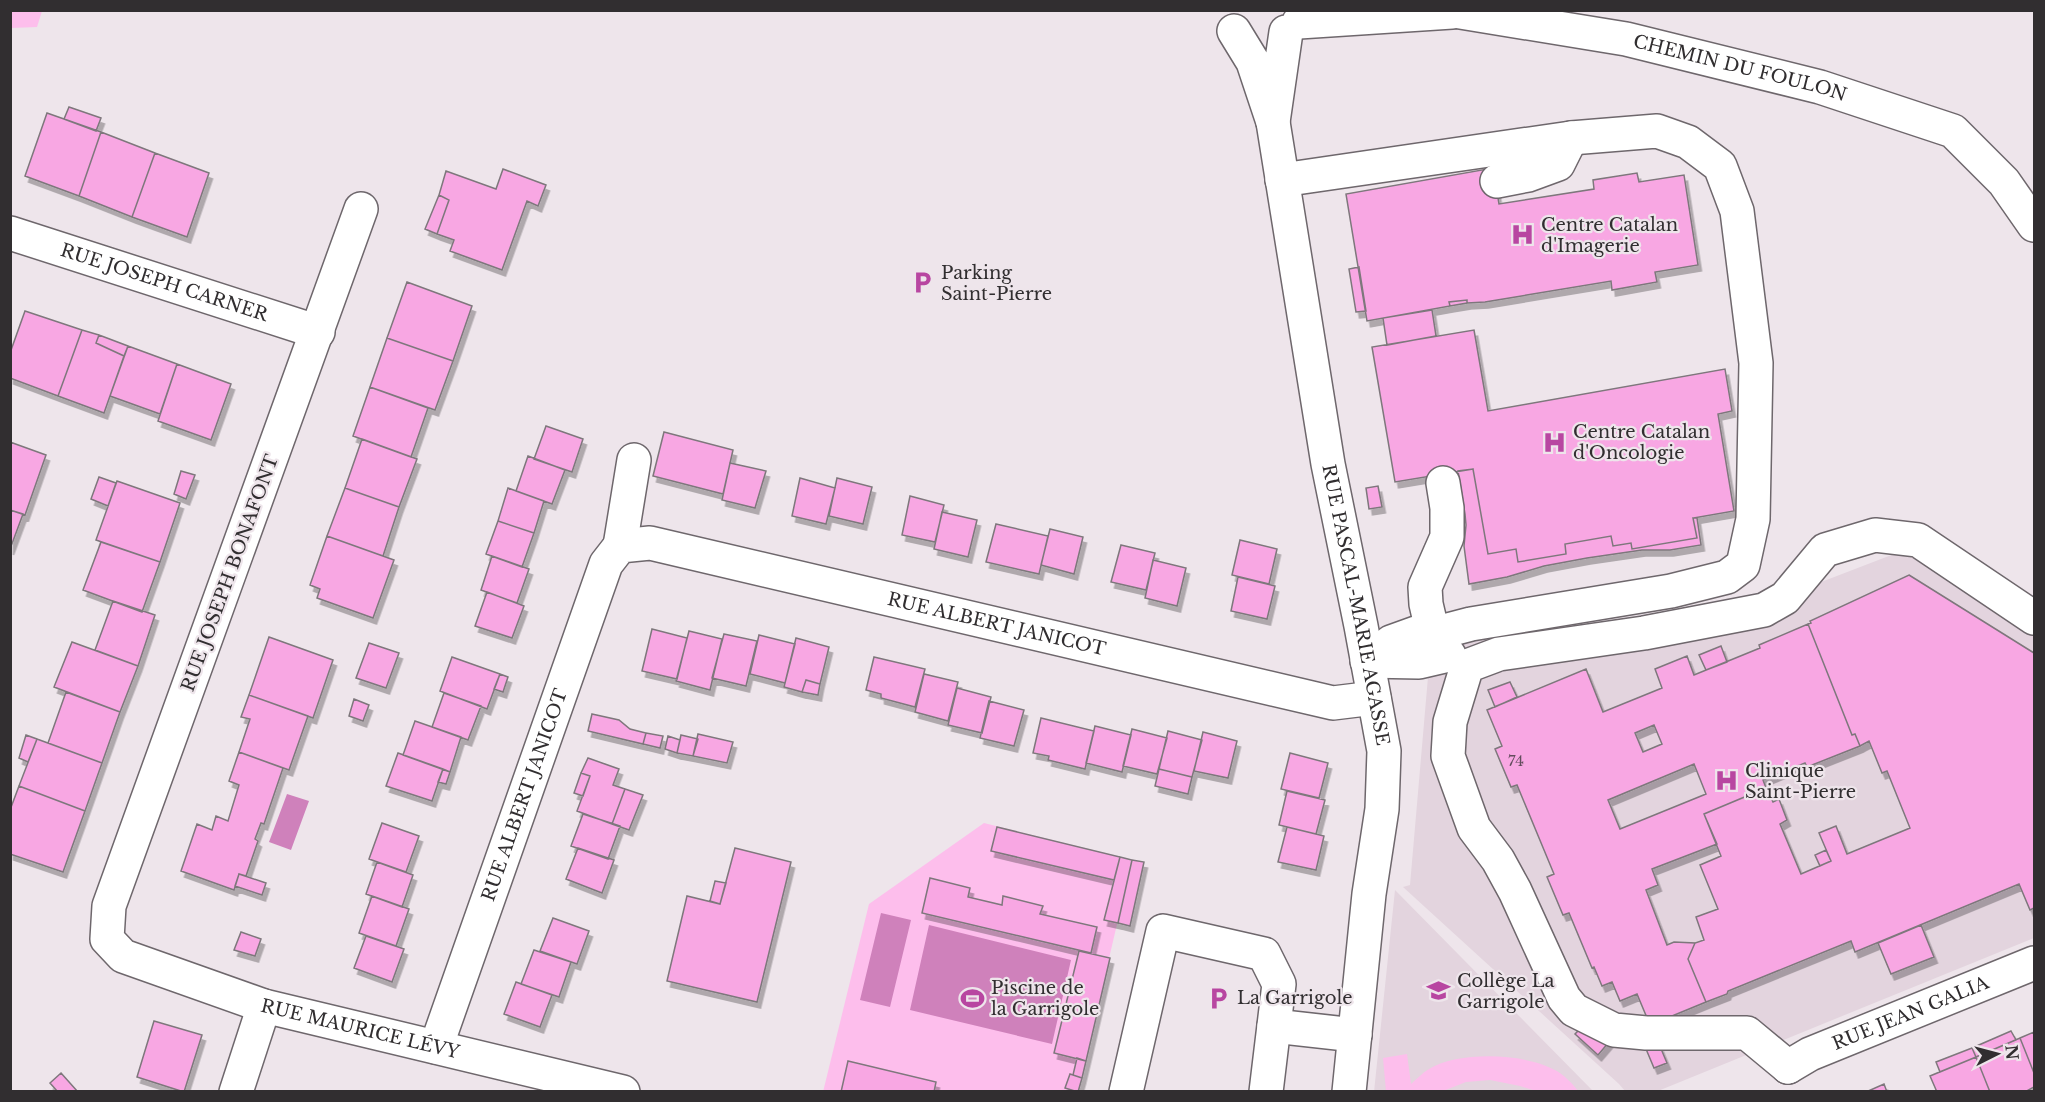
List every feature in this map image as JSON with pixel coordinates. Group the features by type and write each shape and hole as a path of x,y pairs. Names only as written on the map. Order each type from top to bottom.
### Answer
{"street":[{"name":"CHEMIN DU FOULON","path":"1225,21 1246,37 1260,39 1274,38 1298,22 1450,11 1626,39 1820,87 1953,131 2019,186 2034,225"},
{"name":"RUE PASCAL-MARIE AGASSE","path":"1225,21 1253,62 1273,122 1328,464 1384,751 1382,809 1369,894 1349,1092"},
{"name":"RUE PASCAL-MARIE AGASSE","path":"1273,122 1298,22"},
{"path":"1282,180 1571,138 1657,131 1688,142 1720,166 1737,211 1756,363 1753,519 1743,565 1726,578 1671,591 1471,624 1450,652"},
{"path":"1497,181 1528,175 1558,164 1571,138"},
{"name":"RUE JOSEPH BONAFONT","path":"107,939 109,906 361,209"},
{"name":"RUE JOSEPH CARNER","path":"10,233 318,332"},
{"name":"RUE ALBERT JANICOT","path":"436,1047 606,564 620,546 634,460"},
{"path":"1443,483 1447,537 1425,587 1426,604 1450,652 1448,756 1474,828 1498,860 1515,891 1564,998 1574,1010 1614,1030 1646,1033 1747,1033 1784,1079"},
{"path":"1367,661 1419,662 1450,652 1499,654 1644,633 1764,610 1785,598 1825,550 1875,535 1918,540 2034,618"},
{"name":"RUE ALBERT JANICOT","path":"620,546 650,543 1333,703 1374,698"},
{"path":"1126,1092 1163,931 1264,954 1279,984 1266,1092"},
{"name":"RUE MAURICE LÉVY","path":"107,939 123,956 264,1006 623,1092"},
{"name":"RUE JEAN GALIA","path":"1784,1079 1810,1054 2034,963"},
{"path":"236,1092 264,1006"},
{"path":"1274,1026 1355,1035"}],"shaded area":[{"path":"10,11 42,11 37,27 11,28"},
{"name":"Clinique Saint-Pierre","path":"1894,554 1911,557 2034,635 2034,938 1658,1091 1625,1091 1403,887 1410,885 1428,677 1437,644 1738,605 1803,589"},
{"path":"287,794 309,801 291,850 269,842"},
{"name":"Piscine de la Garrigole","path":"984,823 1132,860 1078,1091 823,1092 869,904"},
{"name":"Collège La Garrigole","path":"1395,890 1593,1091 1374,1092"},
{"path":"881,913 911,920 890,1007 860,1000"},
{"path":"929,925 1071,960 1052,1044 910,1010"},
{"path":"1407,1054 1411,1084 1426,1071 1442,1063 1457,1059 1492,1056 1542,1064 1561,1074 1578,1091 1536,1091 1490,1080 1466,1082 1443,1091 1386,1091 1383,1058"}],"building":[{"path":"69,107 101,118 96,131 64,119"},
{"path":"47,113 101,132 79,196 25,176"},
{"path":"101,132 155,153 132,217 79,196"},
{"path":"155,153 209,173 187,237 132,217"},
{"name":"Centre Catalan d'Imagerie","path":"1493,168 1499,204 1594,189 1593,180 1637,173 1639,182 1684,175 1698,265 1655,272 1657,282 1612,290 1611,281 1485,302 1467,303 1467,300 1449,302 1450,306 1367,321 1346,194"},
{"path":"503,169 546,185 538,206 527,201 502,270 450,251 454,240 437,234 449,200 439,195 446,171 496,189"},
{"path":"439,195 449,200 437,234 425,229"},
{"path":"1359,267 1366,311 1356,312 1349,269"},
{"path":"407,282 472,306 453,361 387,338"},
{"path":"1467,300 1467,303 1450,306 1449,302"},
{"path":"1432,310 1436,336 1387,345 1383,318"},
{"path":"25,311 82,330 58,396 10,378 10,353"},
{"path":"82,330 99,335 96,343 124,356 104,413 58,396"},
{"name":"Centre Catalan d'Oncologie","path":"1474,330 1488,411 1725,369 1732,411 1718,414 1734,511 1693,518 1697,538 1632,549 1631,543 1613,546 1611,536 1565,544 1566,554 1518,562 1516,549 1488,554 1473,469 1395,482 1372,347"},
{"path":"99,335 128,346 124,356 96,343"},
{"path":"387,338 453,361 435,410 370,387"},
{"path":"128,346 177,364 160,414 110,396"},
{"path":"177,364 231,384 211,440 158,421"},
{"path":"370,387 428,408 411,457 353,436"},
{"path":"546,426 583,439 572,472 534,459"},
{"path":"664,432 733,450 723,494 653,476"},
{"path":"362,439 417,459 399,507 345,488"},
{"path":"10,442 46,455 25,515 10,510"},
{"path":"528,456 565,470 552,504 516,491"},
{"path":"730,463 766,471 755,508 722,500"},
{"path":"1473,469 1488,554 1516,549 1518,562 1566,554 1565,544 1611,536 1613,546 1631,543 1632,549 1697,538 1693,518 1697,518 1701,545 1587,558 1469,584 1464,546 1465,514 1458,471"},
{"path":"181,471 195,475 186,499 174,494"},
{"path":"99,477 116,483 108,506 91,499"},
{"path":"800,478 835,488 826,524 792,516"},
{"path":"837,478 872,487 863,524 829,516"},
{"path":"117,481 180,503 160,562 96,540"},
{"path":"1378,486 1382,507 1369,509 1366,488"},
{"path":"345,488 399,507 383,556 327,536"},
{"path":"508,488 544,501 534,533 498,521"},
{"path":"910,496 944,505 935,542 902,535"},
{"path":"10,510 23,514 10,549"},
{"path":"942,512 977,520 968,557 934,549"},
{"path":"498,521 534,533 522,567 486,554"},
{"path":"996,524 1048,536 1039,574 986,562"},
{"path":"1050,529 1083,537 1074,574 1041,565"},
{"path":"327,536 394,560 373,618 317,598 320,589 310,585"},
{"path":"1240,540 1277,549 1269,584 1232,575"},
{"path":"101,542 160,562 142,612 83,590"},
{"path":"1121,545 1155,553 1146,590 1111,582"},
{"path":"492,556 529,569 517,603 481,590"},
{"path":"1153,560 1186,568 1177,606 1145,598"},
{"path":"1909,575 2034,653 2034,908 2030,910 2019,884 1855,952 1851,941 1706,1002 1688,959 1695,943 1704,940 1696,917 1718,909 1700,865 1721,856 1704,814 1766,788 1773,802 1779,799 1787,820 1780,824 1801,874 1831,861 1819,833 1836,826 1847,854 1910,828 1887,771 1882,773 1869,741 1860,746 1855,734 1852,735 1808,624 1811,623 1810,621"},
{"path":"1238,577 1275,586 1267,619 1231,611"},
{"path":"487,592 524,606 512,638 475,626"},
{"path":"113,601 155,615 138,666 95,650"},
{"path":"1808,624 1852,735 1855,734 1860,746 1807,767 1805,763 1763,780 1766,788 1704,814 1717,844 1652,869 1658,885 1646,890 1667,945 1674,942 1695,943 1688,959 1706,1002 1650,1025 1637,994 1620,1001 1612,982 1602,986 1569,913 1563,915 1547,877 1554,874 1517,785 1511,787 1495,749 1502,746 1487,710 1586,669 1603,712 1662,688 1655,669 1687,656 1694,675 1760,648 1759,645","holes":["1654,725 1662,744 1643,752 1635,733","1694,764 1706,794 1620,829 1608,800"]},
{"path":"652,629 687,638 677,679 642,671"},
{"path":"689,631 722,639 710,690 676,681"},
{"path":"724,634 757,641 746,686 712,678"},
{"path":"759,635 795,644 785,683 750,674"},
{"path":"269,637 333,660 313,718 249,695"},
{"path":"796,638 829,647 820,684 806,680 802,692 784,687"},
{"path":"72,642 138,666 120,712 54,687"},
{"path":"369,643 399,653 386,688 356,678"},
{"path":"1721,646 1727,662 1706,670 1699,655"},
{"path":"452,657 500,674 487,709 440,691"},
{"path":"874,657 925,669 915,707 881,698 881,694 866,690"},
{"path":"500,674 508,677 503,692 494,689"},
{"path":"924,674 958,682 948,721 915,712"},
{"path":"806,680 820,684 818,695 802,692"},
{"path":"1510,682 1517,697 1495,707 1488,690"},
{"path":"957,688 991,697 982,733 948,725"},
{"path":"66,692 120,712 102,763 48,743"},
{"path":"444,693 481,706 468,740 432,727"},
{"path":"249,695 308,716 289,770 239,752 250,719 241,717"},
{"path":"354,699 369,705 363,721 349,716"},
{"path":"989,701 1024,710 1014,746 980,738"},
{"path":"592,714 619,720 630,729 646,733 643,744 588,731"},
{"path":"1041,718 1094,731 1085,769 1048,760 1049,756 1033,753"},
{"path":"415,721 461,737 450,772 403,755"},
{"path":"1095,726 1131,735 1122,772 1086,763"},
{"path":"1132,729 1167,738 1157,774 1123,766"},
{"path":"1168,731 1202,740 1192,777 1159,769"},
{"path":"1203,732 1237,741 1228,778 1194,771"},
{"path":"646,733 663,736 660,748 643,744"},
{"path":"698,734 733,742 727,763 693,756"},
{"path":"26,735 37,739 28,762 19,758"},
{"path":"681,735 698,739 693,756 677,753"},
{"path":"668,736 680,740 677,753 665,749"},
{"path":"37,739 102,763 85,811 19,786"},
{"path":"239,752 283,768 264,824 261,823 255,839 258,841 246,876 239,874 234,890 181,871 197,824 212,830 216,816 228,821 239,785 229,781"},
{"path":"398,753 443,769 432,801 386,786"},
{"path":"1290,753 1328,763 1319,798 1281,789"},
{"path":"588,758 619,769 613,785 625,789 612,824 577,811 590,776 581,773"},
{"path":"443,769 450,772 446,784 438,782"},
{"path":"1159,769 1192,777 1188,794 1155,786"},
{"path":"581,773 590,776 583,796 574,793"},
{"path":"19,786 85,811 63,872 10,854 10,810"},
{"path":"625,789 643,795 629,830 612,824"},
{"path":"1287,791 1325,800 1316,834 1279,825"},
{"path":"583,814 620,826 608,859 571,846"},
{"path":"382,823 419,836 406,872 369,859"},
{"path":"997,827 1120,857 1114,880 991,851"},
{"path":"1287,827 1324,836 1316,870 1278,862"},
{"path":"578,848 614,860 602,893 566,879"},
{"path":"735,848 791,862 757,1002 667,981 687,896 720,904"},
{"path":"1826,850 1831,861 1820,866 1815,855"},
{"path":"1120,857 1132,860 1118,923 1104,920"},
{"path":"1132,860 1144,862 1130,926 1118,923"},
{"path":"377,862 413,875 402,907 366,894"},
{"path":"239,874 266,883 262,895 235,886"},
{"path":"930,878 970,888 968,897 1002,905 1003,896 1043,906 1040,914 1097,927 1091,953 922,913"},
{"path":"715,881 726,883 720,904 710,901"},
{"path":"372,896 409,909 396,946 359,933"},
{"path":"553,918 589,931 577,964 540,951"},
{"path":"1921,925 1934,957 1891,974 1878,943"},
{"path":"241,932 261,939 255,956 234,950"},
{"path":"366,936 404,949 392,982 354,968"},
{"path":"534,950 571,962 559,997 521,984"},
{"path":"1079,951 1110,958 1086,1061 1054,1053"},
{"path":"516,982 552,995 540,1027 504,1014"},
{"path":"154,1021 202,1035 184,1092 137,1077"},
{"path":"1587,1022 1609,1042 1598,1055 1575,1034"},
{"path":"2011,1031 2016,1040 1976,1057 1972,1048"},
{"path":"2034,1032 2034,1073 2020,1038"},
{"path":"2020,1038 2034,1073 2034,1087 2025,1092 1990,1092 1976,1057"},
{"path":"1659,1044 1667,1063 1654,1068 1646,1049"},
{"path":"1972,1048 1976,1057 1940,1072 1936,1062"},
{"path":"1976,1057 1990,1092 1937,1092 1930,1076"},
{"path":"1077,1058 1086,1061 1082,1078 1073,1075"},
{"path":"848,1061 936,1082 934,1092 841,1092"},
{"path":"61,1073 78,1092 58,1092 50,1083"},
{"path":"1070,1074 1082,1078 1078,1092 1065,1088"},
{"path":"1884,1084 1887,1092 1866,1092"}],"place":[{"name":"Centre Catalan d'Imagerie","path":"1523,235"},
{"name":"Parking Saint-Pierre","path":"923,283"},
{"name":"Centre Catalan d'Oncologie","path":"1555,442"},
{"name":"Clinique Saint-Pierre","path":"1727,781"},
{"name":"Collège La Garrigole","path":"1439,991"},
{"name":"Piscine de la Garrigole","path":"973,998"},
{"name":"La Garrigole","path":"1219,998"}]}
